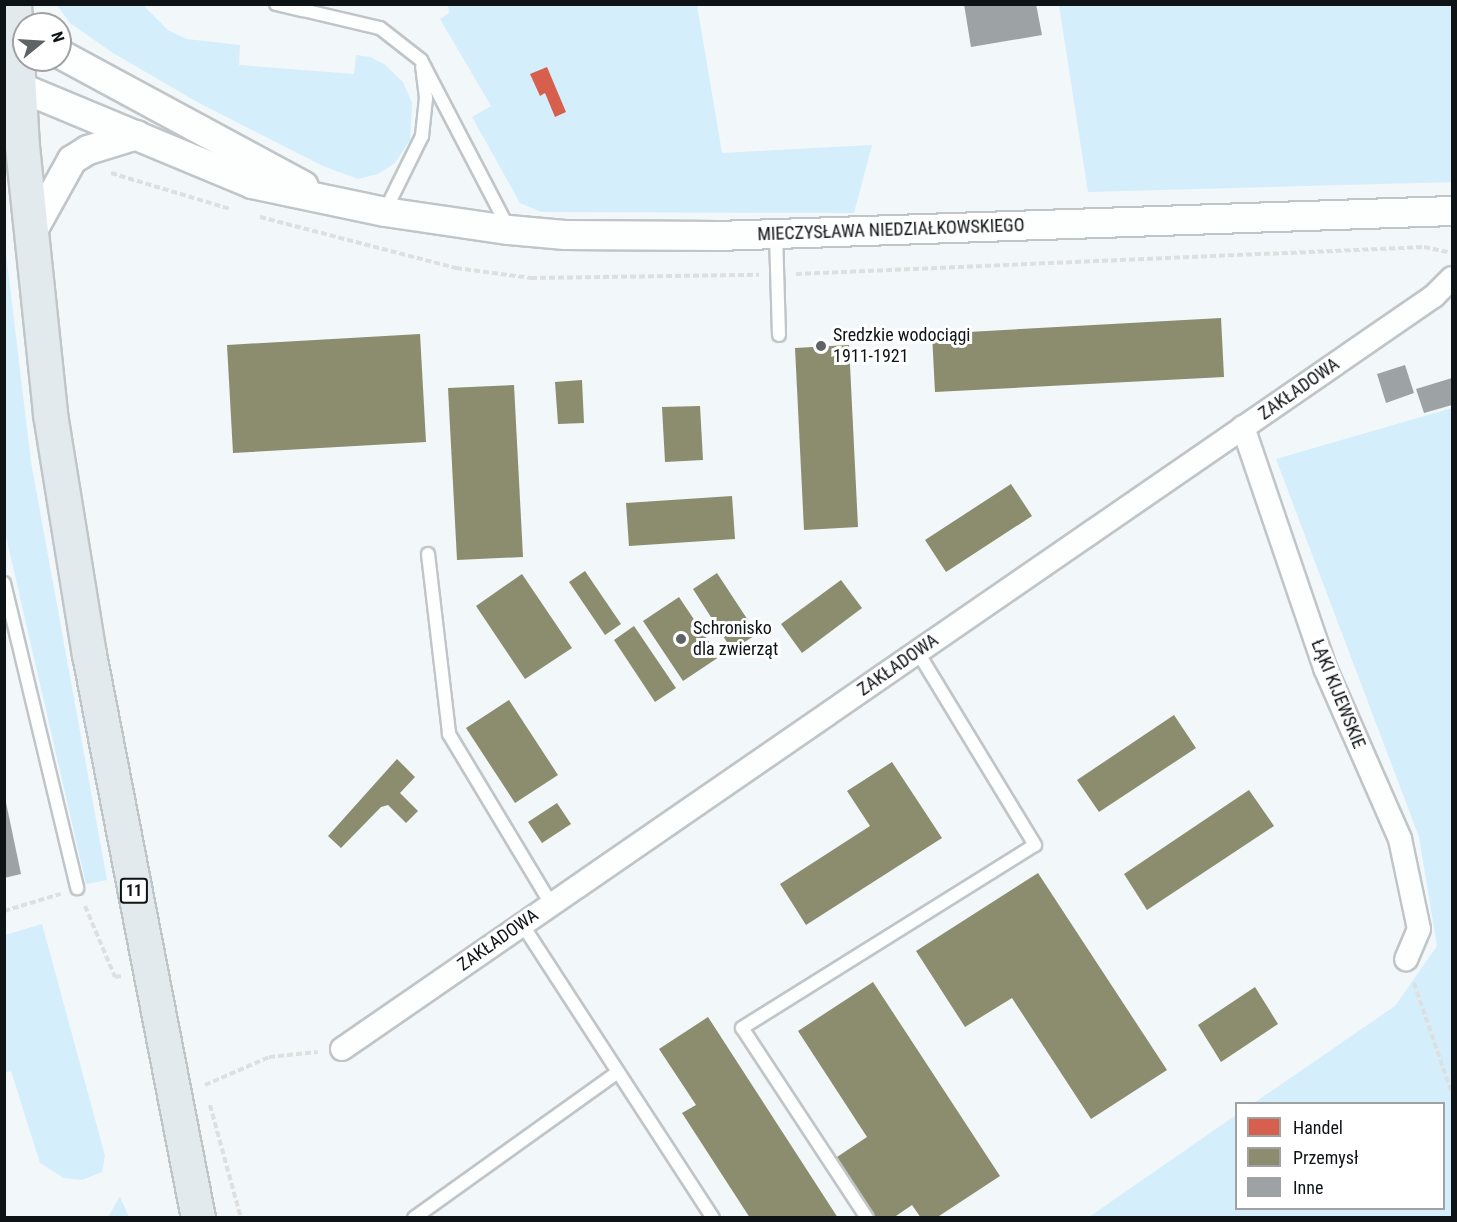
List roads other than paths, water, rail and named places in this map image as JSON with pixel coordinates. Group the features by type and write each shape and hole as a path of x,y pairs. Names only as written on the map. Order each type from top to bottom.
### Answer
{"highway":[{"name":"11","path":"17,72 50,414 89,654 198,1218"}],"street":[{"name":"MIECZYSŁAWA NIEDZIAŁKOWSKIEGO","path":"72,60 332,201"},
{"name":"MIECZYSŁAWA NIEDZIAŁKOWSKIEGO","path":"17,86 252,184 385,212 509,230 640,237 1452,211"},
{"path":"31,234 72,160 87,150 137,135"},
{"name":"ZAKŁADOWA","path":"342,1049 1434,296 1452,278"},
{"name":"ŁĄKI KIJEWSKIE","path":"1243,427 1325,668 1400,839 1419,929 1406,959"}],"lane":[{"path":"276,4 303,8 380,28 421,60 509,230"},
{"path":"385,212 422,136 426,98 421,60"},
{"path":"776,234 779,335"},
{"path":"428,554 449,734 550,904"},
{"path":"4,583 77,888"},
{"path":"867,1218 742,1028 1035,845 917,651"},
{"path":"522,924 713,1218"},
{"path":"414,1218 618,1072"}],"place":[{"name":"Sredzkie wodociągi 1911-1921","path":"821,346"},
{"name":"Schronisko dla zwierząt","path":"681,639"}]}
